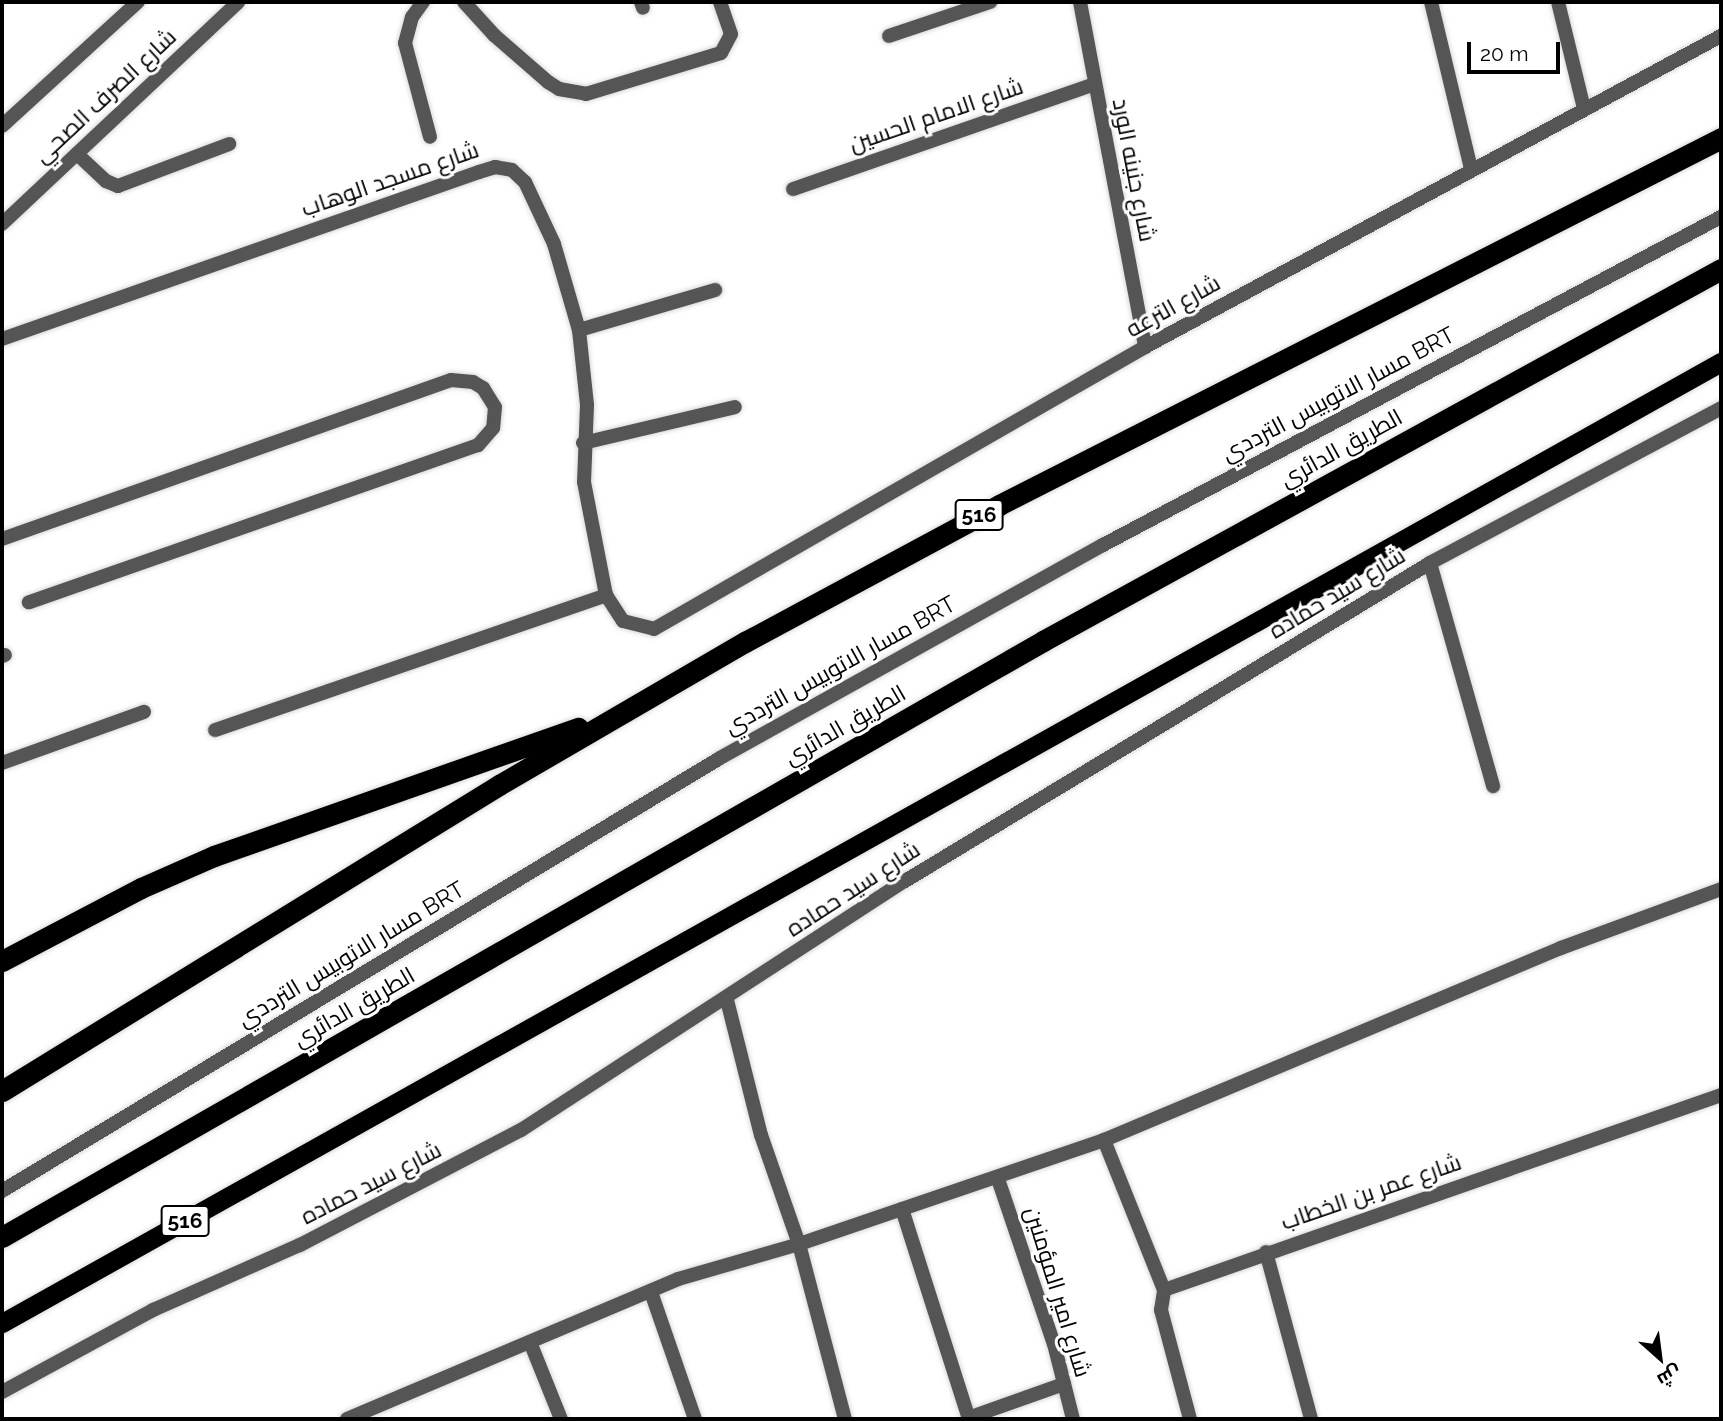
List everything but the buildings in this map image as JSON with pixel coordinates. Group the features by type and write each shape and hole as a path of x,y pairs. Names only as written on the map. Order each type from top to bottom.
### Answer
{"highway":[{"name":"516","path":"2,1091 619,714 999,505 1721,138"},
{"name":"الطريق الدائري","path":"2,1237 1043,641 1721,269"},
{"name":"516","path":"2,1323 1721,362"},
{"path":"2,961 141,888 214,856 619,714"}],"street":[{"name":"شارع الصرف الصحي","path":"2,127 138,2"},
{"name":"شارع الصرف الصحي","path":"2,223 238,2"},
{"path":"423,2 411,17 405,43 430,138"},
{"path":"464,2 494,35 548,82 559,89 586,94 721,53 731,34 720,2"},
{"path":"889,36 990,2"},
{"name":"شارع جنينه الورد","path":"1080,2 1145,347"},
{"path":"1431,2 1471,169"},
{"path":"1558,2 1584,110"},
{"name":"شارع الترعه","path":"654,629 1145,347 1721,36"},
{"name":"شارع الامام الحسين","path":"793,189 1094,83"},
{"path":"77,154 106,181 118,186 229,144"},
{"name":"شارع مسجد الوهاب","path":"2,339 495,167 512,170 525,182 554,244 579,330 587,405 583,443 588,520 606,595 623,621 654,629"},
{"name":"مسار الاتوبيس الترددي BRT","path":"2,1191 720,758 1103,545 1721,218"},
{"path":"579,330 715,289"},
{"path":"2,539 451,380 474,382 483,388 495,407 493,428 478,446 29,602"},
{"path":"583,443 734,407"},
{"name":"شارع سيد حماده","path":"2,1392 153,1310 300,1245 484,1150 727,1000 905,881 1430,564 1721,408"},
{"path":"1430,564 1493,786"},
{"path":"215,730 606,595"},
{"path":"2,763 144,712"},
{"path":"347,1419 651,1293 678,1279 799,1244 998,1179 1104,1140 1561,948 1721,889"},
{"path":"727,1000 761,1135 799,1244 845,1419"},
{"name":"شارع عمر بن الخطاب","path":"1164,1290 1266,1252 1721,1095"},
{"path":"1104,1140 1164,1290 1161,1310 1190,1419"},
{"name":"شارع امير المؤمنين","path":"998,1179 1073,1419"},
{"path":"902,1209 969,1418 1064,1384"},
{"path":"1266,1252 1311,1419"},
{"path":"651,1293 695,1419"},
{"path":"530,1342 561,1419"}]}
